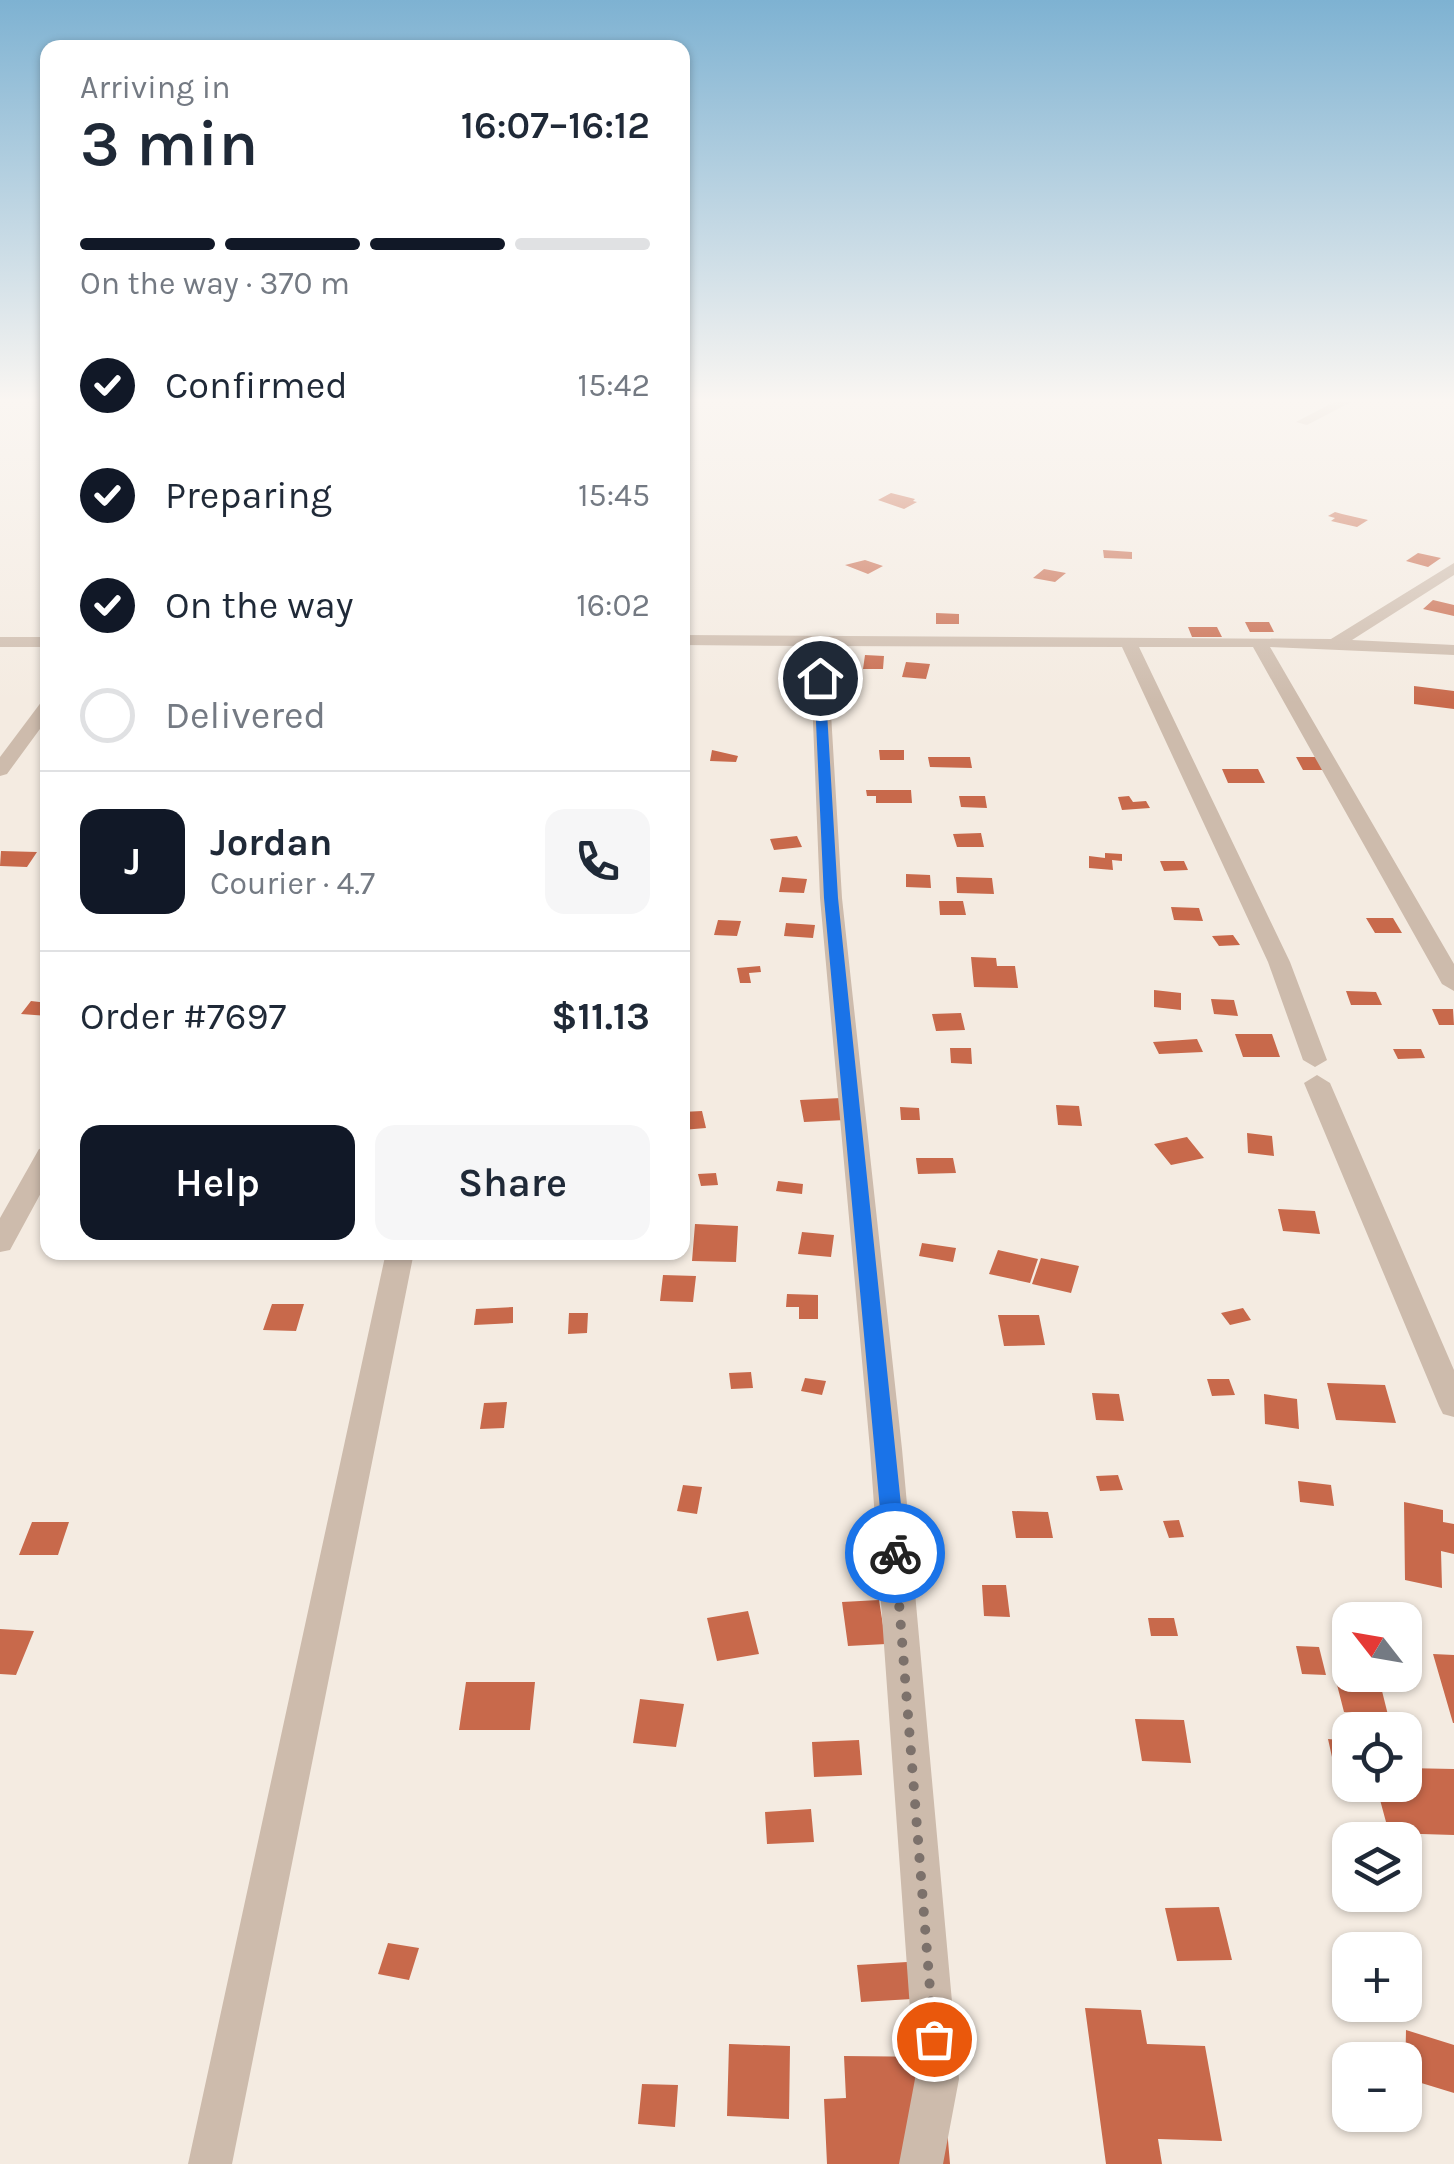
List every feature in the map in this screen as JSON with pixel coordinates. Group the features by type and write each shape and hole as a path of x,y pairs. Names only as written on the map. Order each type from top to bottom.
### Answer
{"street":[{"path":"1336,643 1454,568"},
{"path":"690,640 1260,642 1454,650"},
{"path":"818,641 831,898 884,1429 937,2078 921,2164"},
{"path":"0,642 40,642"},
{"path":"1128,642 1280,962 1316,1072 1454,1406"},
{"path":"1260,642 1454,984"},
{"path":"0,770 40,716"},
{"path":"0,1243 40,1170"},
{"path":"210,2164 398,1260"}],"building":[{"path":"881,501 917,502 904,509"},
{"path":"1335,512 1368,520 1357,527 1331,521 1335,518 1328,516"},
{"path":"1103,550 1132,552 1132,559 1104,558"},
{"path":"1418,553 1441,558 1428,567 1406,561"},
{"path":"865,560 883,566 868,574 845,565"},
{"path":"1044,569 1066,573 1055,582 1033,578"},
{"path":"1433,600 1454,605 1454,616 1423,609"},
{"path":"936,613 959,614 959,624 936,624"},
{"path":"1245,622 1269,622 1274,632 1250,632"},
{"path":"1188,627 1217,627 1222,637 1192,637"},
{"path":"785,655 807,655 809,669 787,670"},
{"path":"865,655 884,656 883,669 863,669"},
{"path":"906,662 930,664 926,679 902,677"},
{"path":"1414,686 1454,691 1454,709 1414,704"},
{"path":"712,750 738,756 736,762 710,761"},
{"path":"879,750 904,750 904,760 880,760"},
{"path":"928,757 970,757 972,768 930,767"},
{"path":"1296,757 1323,757 1331,770 1303,770"},
{"path":"1222,769 1258,769 1265,783 1228,783"},
{"path":"866,790 911,790 912,803 876,803 876,796 867,796"},
{"path":"959,796 985,796 987,808 961,807"},
{"path":"1129,796 1133,802 1146,801 1150,808 1122,810 1118,797"},
{"path":"981,833 984,847 957,847 953,834"},
{"path":"797,836 802,847 774,850 770,839"},
{"path":"1,851 37,852 27,867 0,866"},
{"path":"1105,853 1122,854 1122,861 1112,860 1113,870 1089,868 1089,856 1105,858"},
{"path":"1160,861 1184,861 1188,870 1164,871"},
{"path":"906,874 930,875 931,888 906,887"},
{"path":"782,877 807,879 804,893 779,892"},
{"path":"956,877 992,878 994,894 957,893"},
{"path":"939,901 963,901 966,915 940,915"},
{"path":"1171,907 1199,908 1203,921 1174,920"},
{"path":"1366,918 1393,918 1402,933 1375,933"},
{"path":"718,920 741,921 737,936 714,935"},
{"path":"786,923 815,925 813,938 784,936"},
{"path":"1233,935 1240,945 1219,946 1212,936"},
{"path":"971,957 996,958 997,966 1015,966 1018,988 974,987"},
{"path":"760,966 761,972 749,973 751,983 740,983 737,968"},
{"path":"1154,990 1181,993 1181,1010 1154,1007"},
{"path":"1346,991 1376,992 1382,1005 1351,1005"},
{"path":"1211,999 1234,1000 1238,1016 1214,1014"},
{"path":"31,1001 40,1002 40,1015 21,1014"},
{"path":"1432,1009 1453,1009 1454,1025 1439,1025"},
{"path":"961,1013 965,1030 936,1031 932,1014"},
{"path":"1235,1034 1272,1034 1280,1057 1243,1057"},
{"path":"1197,1039 1203,1052 1159,1054 1153,1042"},
{"path":"950,1048 971,1048 972,1064 951,1063"},
{"path":"1393,1049 1421,1049 1425,1058 1398,1059"},
{"path":"841,1098 846,1120 804,1122 800,1100"},
{"path":"1056,1105 1079,1106 1082,1126 1058,1125"},
{"path":"900,1107 919,1108 920,1120 901,1120"},
{"path":"702,1111 706,1128 690,1129 690,1112"},
{"path":"1247,1133 1272,1136 1274,1156 1248,1153"},
{"path":"1187,1137 1204,1158 1171,1165 1154,1144"},
{"path":"916,1158 953,1158 956,1173 918,1174"},
{"path":"716,1173 718,1185 701,1186 698,1174"},
{"path":"778,1181 803,1184 802,1194 776,1191"},
{"path":"1278,1209 1315,1211 1320,1234 1283,1231"},
{"path":"695,1224 738,1226 736,1262 692,1261"},
{"path":"802,1232 834,1235 831,1257 798,1254"},
{"path":"922,1243 956,1248 953,1262 919,1256"},
{"path":"998,1250 1038,1259 1030,1283 989,1274"},
{"path":"1041,1258 1079,1266 1071,1293 1032,1284"},
{"path":"663,1275 696,1276 693,1302 660,1301"},
{"path":"787,1294 818,1295 818,1319 799,1319 799,1307 786,1307"},
{"path":"272,1304 304,1304 296,1331 263,1330"},
{"path":"513,1307 513,1323 474,1325 476,1309"},
{"path":"1243,1308 1251,1320 1230,1325 1221,1313"},
{"path":"569,1313 588,1313 587,1333 568,1334"},
{"path":"998,1315 1039,1315 1045,1345 1004,1346"},
{"path":"751,1372 753,1388 731,1389 729,1373"},
{"path":"805,1378 826,1381 822,1395 801,1391"},
{"path":"1207,1379 1229,1379 1235,1395 1212,1396"},
{"path":"1327,1383 1385,1385 1396,1423 1336,1420"},
{"path":"1092,1393 1119,1394 1124,1421 1096,1420"},
{"path":"1264,1394 1297,1399 1299,1429 1265,1424"},
{"path":"507,1402 504,1428 480,1429 484,1403"},
{"path":"1118,1475 1123,1490 1100,1491 1096,1476"},
{"path":"1298,1481 1331,1485 1334,1506 1300,1502"},
{"path":"683,1485 702,1487 697,1514 677,1511"},
{"path":"1404,1502 1443,1510 1443,1522 1454,1524 1454,1554 1441,1551 1442,1588 1405,1580"},
{"path":"1012,1511 1048,1512 1053,1538 1016,1538"},
{"path":"1179,1520 1184,1537 1169,1538 1163,1521"},
{"path":"32,1522 69,1522 58,1555 19,1555"},
{"path":"982,1585 1006,1585 1010,1617 984,1616"},
{"path":"879,1600 886,1644 848,1646 842,1602"},
{"path":"748,1611 759,1654 717,1661 707,1618"},
{"path":"1148,1618 1174,1618 1178,1636 1151,1636"},
{"path":"0,1629 34,1631 16,1675 0,1674"},
{"path":"1296,1646 1319,1647 1326,1675 1302,1674"},
{"path":"1433,1654 1454,1655 1454,1723 1453,1723"},
{"path":"466,1682 535,1682 530,1730 459,1730"},
{"path":"1339,1692 1382,1692 1387,1712 1344,1712"},
{"path":"640,1699 684,1704 676,1747 633,1743"},
{"path":"1135,1719 1184,1720 1191,1763 1142,1761"},
{"path":"859,1740 862,1775 814,1777 812,1742"},
{"path":"1422,1768 1454,1769 1454,1835 1422,1834 1422,1822 1386,1822 1381,1802 1422,1802"},
{"path":"811,1809 814,1842 767,1844 765,1812"},
{"path":"1219,1907 1232,1960 1177,1961 1165,1908"},
{"path":"388,1943 419,1948 409,1980 378,1974"},
{"path":"907,1962 912,1999 861,2002 857,1965"},
{"path":"1085,2008 1141,2010 1147,2044 1205,2046 1222,2141 1158,2139 1162,2164 1106,2164"},
{"path":"1406,2030 1454,2045 1454,2093 1422,2083 1422,2042 1406,2042"},
{"path":"729,2044 790,2046 789,2119 727,2116"},
{"path":"844,2056 941,2057 950,2164 827,2164 824,2099 846,2098"},
{"path":"642,2084 678,2085 675,2127 638,2124"}],"way so far":[{"path":"895,1553 934,2039"}],"route":[{"path":"820,678 831,898 895,1553"}]}
